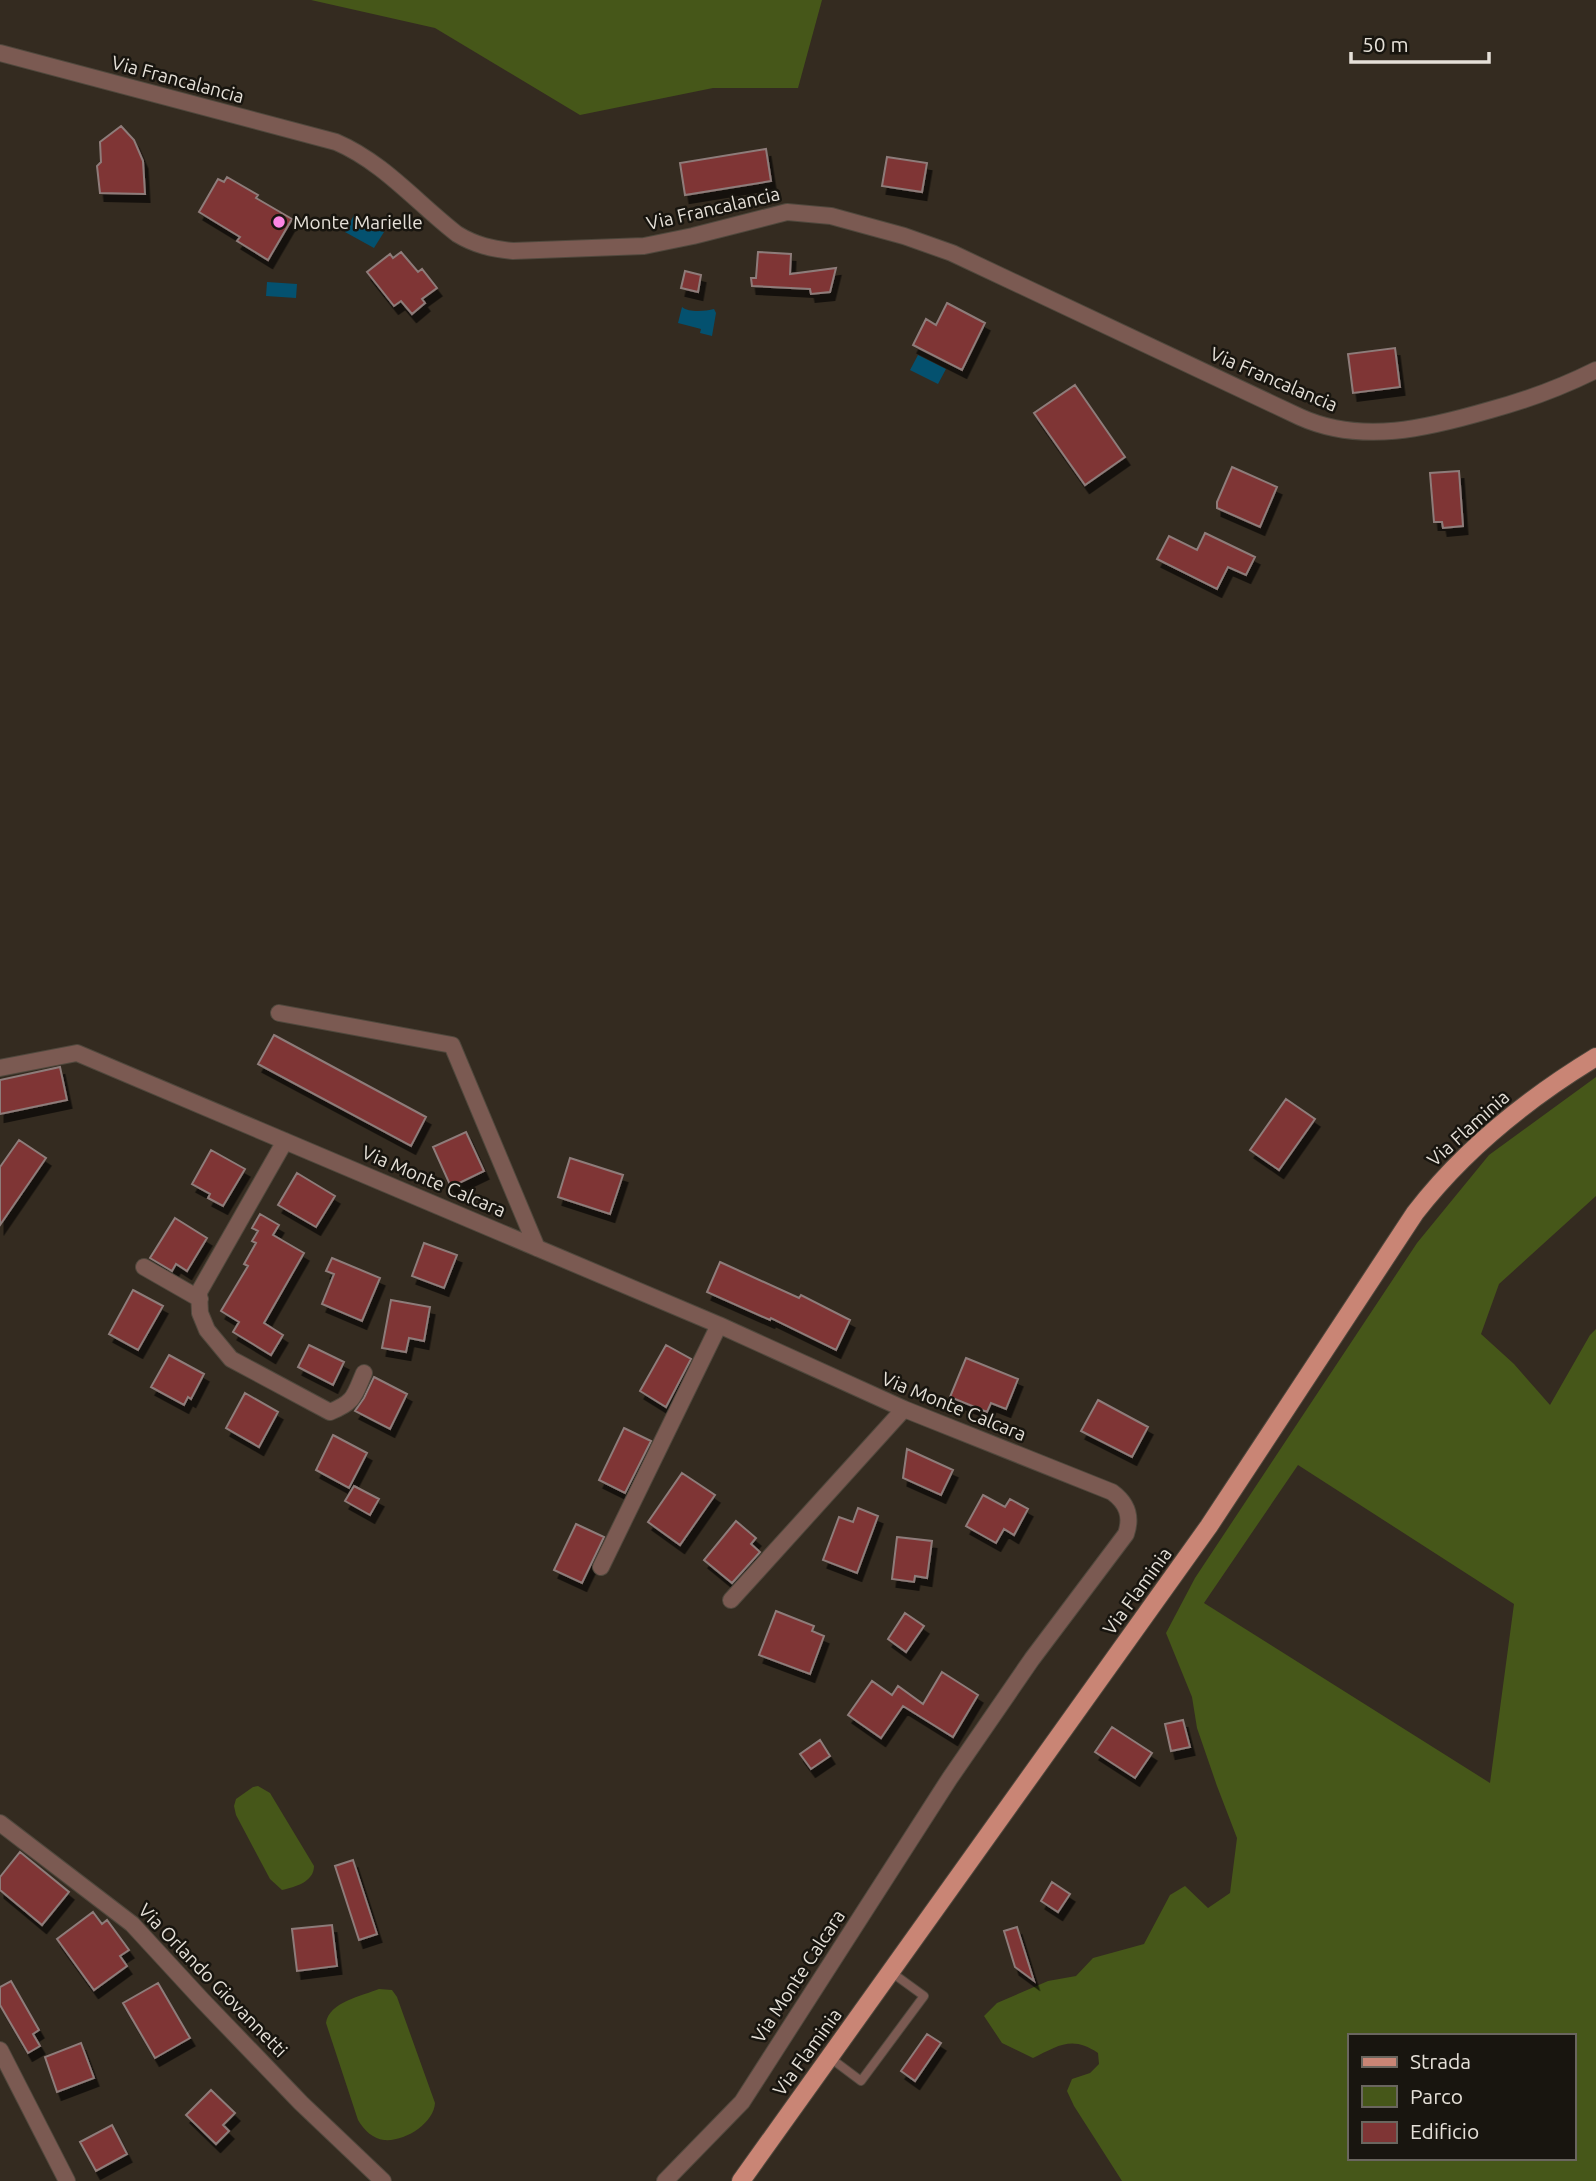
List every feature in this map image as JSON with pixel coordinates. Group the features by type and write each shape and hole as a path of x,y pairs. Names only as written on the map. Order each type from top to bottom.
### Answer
{"main road":[{"name":"Via Flaminia","path":"741,2181 1231,1495 1395,1241 1433,1190 1450,1170 1504,1120 1596,1057"}],"street":[{"name":"Via Francalancia","path":"0,53 336,142 375,164 457,234 493,249 513,251 644,246 787,212 817,214 855,222 952,253 1300,417 1334,429 1391,431 1445,423 1542,394 1596,370"},
{"path":"279,1013 452,1045 537,1248"},
{"name":"Via Monte Calcara","path":"0,1068 77,1053 719,1325 904,1409 1112,1492 1126,1506 1129,1516 1126,1534 1032,1659 950,1778 742,2102 665,2181"},
{"path":"285,1141 199,1292 200,1313 207,1330 231,1359 330,1412 346,1406 354,1396 364,1373"},
{"path":"144,1267 200,1299"},
{"path":"601,1567 719,1325"},
{"path":"731,1600 904,1409"},
{"name":"Via Orlando Giovannetti","path":"0,1823 132,1924 301,2103 383,2181"},
{"path":"0,2050 67,2181"}],"lane":[{"path":"829,2057 861,2081 924,1996 891,1972"}],"green space":[{"path":"311,0 822,0 798,88 713,88 580,115 435,28"},
{"path":"1596,1077 1596,1196 1499,1284 1481,1334 1514,1364 1550,1405 1596,1329 1596,2181 1122,2181 1067,2091 1072,2079 1090,2073 1099,2064 1098,2053 1080,2044 1065,2044 1033,2058 1002,2043 984,2016 997,2003 1048,1981 1076,1976 1093,1958 1144,1944 1170,1895 1185,1886 1208,1908 1230,1893 1237,1838 1197,1728 1192,1697 1166,1633 1195,1578 1417,1243 1489,1155","holes":["1298,1465 1514,1604 1490,1783 1204,1603"]},
{"path":"258,1786 270,1793 314,1866 311,1876 298,1885 282,1890 270,1879 236,1815 236,1799"},
{"path":"379,1989 392,1990 397,1997 435,2103 430,2118 424,2124 401,2138 392,2140 373,2136 358,2120 326,2023 328,2016 340,2005"}],"water":[{"path":"354,215 384,232 374,248 345,232"},
{"path":"267,282 297,284 296,298 266,296"},
{"path":"682,307 693,311 714,309 716,313 712,336 700,333 701,329 678,323"},
{"path":"918,355 946,369 938,384 910,370"}],"building":[{"path":"121,126 134,140 143,161 145,194 100,193 97,166 101,162 100,142"},
{"path":"766,149 771,181 685,195 680,163"},
{"path":"887,157 927,163 922,192 882,186"},
{"path":"227,177 292,219 268,260 237,241 240,237 199,212 218,179 224,182"},
{"path":"401,252 418,272 422,269 437,288 422,299 425,303 412,314 401,301 394,306 367,272 390,254 393,258"},
{"path":"758,252 791,254 790,274 836,268 830,292 811,294 810,289 752,286 751,278 756,278"},
{"path":"685,271 701,275 698,292 681,288"},
{"path":"947,303 985,323 962,370 913,345 926,319 936,325"},
{"path":"1395,348 1400,387 1353,393 1348,354"},
{"path":"1075,385 1125,457 1085,485 1034,413"},
{"path":"1232,467 1277,487 1260,527 1217,508"},
{"path":"1459,471 1463,526 1443,528 1442,522 1434,522 1430,473"},
{"path":"1205,533 1255,557 1246,575 1228,567 1217,589 1157,559 1169,536 1197,550"},
{"path":"274,1035 426,1117 411,1146 258,1064"},
{"path":"60,1067 67,1100 0,1114 0,1080"},
{"path":"1286,1099 1315,1119 1279,1170 1250,1150"},
{"path":"466,1132 484,1171 451,1187 433,1147"},
{"path":"19,1140 46,1158 0,1225 0,1167"},
{"path":"211,1150 245,1169 223,1206 208,1198 210,1194 192,1184"},
{"path":"570,1158 623,1175 610,1214 558,1197"},
{"path":"297,1173 335,1196 316,1227 278,1205"},
{"path":"260,1214 279,1225 273,1235 304,1253 264,1323 283,1335 271,1355 233,1332 239,1322 221,1311 248,1266 244,1264 256,1243 252,1241 258,1231 252,1228"},
{"path":"175,1218 207,1238 187,1271 176,1264 172,1271 150,1258"},
{"path":"424,1243 457,1255 444,1288 412,1276"},
{"path":"332,1258 380,1278 362,1321 322,1304 334,1274 326,1271"},
{"path":"720,1262 799,1298 801,1295 850,1320 836,1350 771,1318 770,1320 707,1292"},
{"path":"133,1290 163,1306 138,1350 109,1334"},
{"path":"391,1300 430,1307 424,1341 409,1338 406,1352 382,1348"},
{"path":"309,1345 344,1362 333,1385 298,1367"},
{"path":"666,1345 691,1359 666,1407 640,1391"},
{"path":"169,1355 204,1374 191,1399 188,1397 184,1405 151,1387"},
{"path":"966,1358 1018,1379 1006,1409 991,1403 987,1412 950,1397"},
{"path":"374,1377 407,1394 390,1429 355,1411"},
{"path":"245,1393 278,1412 259,1447 226,1428"},
{"path":"1098,1400 1148,1427 1132,1457 1081,1431"},
{"path":"624,1428 651,1441 625,1493 599,1480"},
{"path":"333,1435 367,1453 349,1488 316,1470"},
{"path":"907,1449 953,1470 941,1495 903,1478"},
{"path":"682,1473 715,1495 680,1545 648,1522"},
{"path":"354,1486 379,1499 370,1515 345,1501"},
{"path":"983,1495 1005,1507 1010,1499 1028,1509 1014,1535 1004,1529 996,1543 966,1526"},
{"path":"858,1508 878,1516 857,1573 823,1560 839,1517 853,1522"},
{"path":"736,1521 756,1538 751,1544 760,1552 732,1583 704,1560"},
{"path":"576,1524 604,1537 582,1583 554,1570"},
{"path":"897,1537 932,1541 927,1578 915,1576 914,1582 892,1579"},
{"path":"776,1611 814,1626 812,1631 824,1636 810,1674 759,1655"},
{"path":"905,1613 924,1626 906,1652 888,1639"},
{"path":"942,1672 978,1695 953,1737 903,1706 881,1738 848,1715 872,1681 892,1695 898,1686 923,1704"},
{"path":"1183,1720 1190,1747 1171,1751 1165,1724"},
{"path":"1112,1727 1152,1753 1135,1778 1095,1752"},
{"path":"820,1740 830,1756 811,1769 800,1754"},
{"path":"20,1852 69,1892 42,1925 0,1890 0,1877"},
{"path":"353,1860 377,1934 359,1940 335,1866"},
{"path":"1052,1882 1070,1894 1058,1912 1041,1901"},
{"path":"93,1912 102,1924 107,1920 129,1950 120,1956 127,1966 94,1990 57,1939"},
{"path":"332,1925 337,1966 297,1971 292,1929"},
{"path":"1017,1927 1034,1981 1015,1967 1004,1931"},
{"path":"11,1981 39,2030 33,2034 40,2046 28,2053 0,2005 0,1987"},
{"path":"158,1983 190,2038 155,2058 123,2003"},
{"path":"927,2034 941,2043 915,2081 901,2071"},
{"path":"81,2043 94,2078 57,2092 45,2057"},
{"path":"211,2090 235,2113 223,2125 229,2131 216,2144 186,2115"},
{"path":"112,2125 127,2154 96,2171 80,2142"}],"place":[{"name":"Monte Marielle","path":"279,222"}]}
